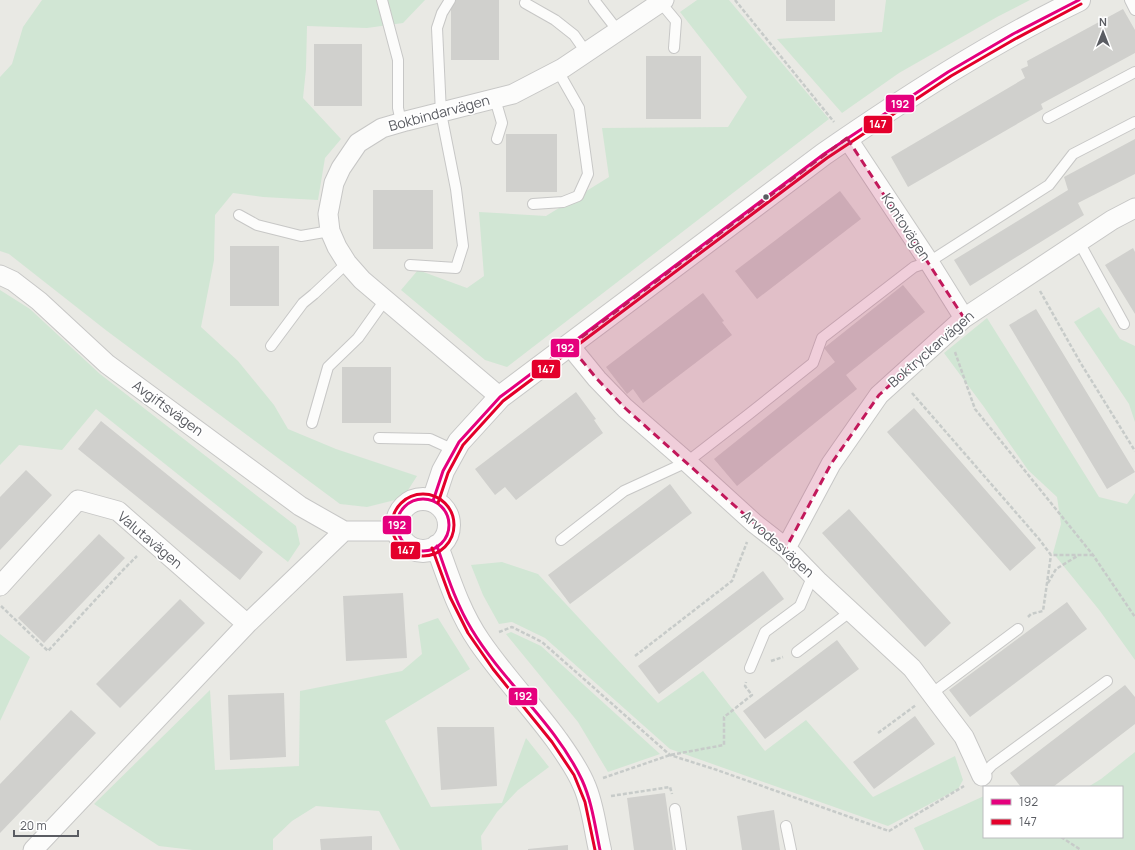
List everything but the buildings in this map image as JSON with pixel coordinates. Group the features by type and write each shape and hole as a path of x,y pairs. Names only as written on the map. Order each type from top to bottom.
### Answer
{"street":[{"path":"433,501 443,472 459,442 500,397 847,138 951,70 1054,12 1079,0"},
{"name":"Bokbindarvägen","path":"500,397 362,280 347,263 337,247 330,231 328,214 334,183 341,168 358,143 382,128 400,122 442,113 513,94 558,71 662,1"},
{"name":"Kontovägen","path":"847,138 964,318"},
{"name":"Boktryckarvägen","path":"786,548 831,464 879,395 964,318 1112,220 1135,208"},
{"name":"Avgiftsvägen","path":"0,275 13,281 39,301 107,364 300,506 344,531"},
{"name":"Arvodesvägen","path":"570,346 597,379 625,408 754,523 786,548 912,668 964,737 982,776"},
{"path":"425,499 433,501 442,508 448,518 449,526 447,534 443,541 430,550 422,551 413,549 406,545 401,539 397,523 398,515 409,503 416,500 425,499"},
{"name":"Valutavägen","path":"0,586 78,500 118,511 247,624"},
{"path":"42,847 247,624 344,531 398,531"},
{"path":"437,546 456,598 478,639 496,664 536,711 571,760 587,792 600,850"}],"lane":[{"path":"382,0 398,60 398,108 400,122"},
{"path":"410,265 456,268 463,246 456,190 442,113 437,28 442,13 450,0"},
{"path":"594,0 618,31"},
{"path":"1130,0 1135,10"},
{"path":"662,1 676,21 674,48"},
{"path":"525,3 555,20 574,35 586,52"},
{"path":"533,204 563,202 578,196 588,174 579,108 558,71"},
{"path":"1048,118 1135,72"},
{"path":"495,99 502,123 497,138"},
{"path":"561,540 624,490 687,462 813,363 822,338 914,267 929,262 1049,185 1073,154 1135,122"},
{"path":"239,215 257,225 301,236 330,231"},
{"path":"1079,242 1124,324"},
{"path":"271,346 303,302 314,294 347,263"},
{"path":"312,423 328,367 358,338 386,300"},
{"path":"379,438 430,439 454,450"},
{"path":"750,668 765,632 800,606 813,575"},
{"path":"797,652 851,611"},
{"path":"931,694 1018,629"},
{"path":"982,776 992,765 1107,681"},
{"path":"675,809 681,850"},
{"path":"786,826 791,850"}],"path":[{"path":"735,0 847,138"},
{"path":"1038,287 1080,362 1135,451"},
{"path":"949,332 975,409 1093,555 1135,617"},
{"path":"898,378 1039,539 1051,555 1043,611 1031,614"},
{"path":"635,656 732,581 754,523"},
{"path":"1051,555 1093,555"},
{"path":"1047,585 1056,569 1080,555"},
{"path":"0,604 48,650 130,562"},
{"path":"478,639 512,627 542,642 670,755 717,770 889,831 982,776"},
{"path":"750,668 797,652"},
{"path":"878,733 931,694"},
{"path":"587,792 670,755 724,745 724,717 752,695"},
{"path":"587,792 670,787 675,809"},
{"path":"1063,838 1081,850"}],"highlighted area":[{"path":"847,138 964,318 879,395 831,464 786,548 754,523 625,408 597,379 570,346"}],"green space":[{"path":"42,0 425,0 403,23 367,28 307,26 306,69 303,98 341,139 325,158 318,200 263,197 233,193 215,215 214,260 201,327 238,361 274,405 288,429 336,449 417,476 403,498 367,507 340,504 107,331 9,254 0,251 0,77 12,64 23,27"},
{"path":"697,0 729,0 829,119 507,367 485,360 401,290 418,270 467,288 484,276 479,212 546,216 609,177 602,128 728,127 747,97 680,12"},
{"path":"886,0 1030,0 997,17 899,73 842,113 777,39 882,32"},
{"path":"0,290 30,309 100,374 296,526 300,544 288,562 96,409 62,450 19,445 0,465"},
{"path":"1099,307 1120,339 1135,346 1135,422 1129,404 1074,322"},
{"path":"987,318 1099,497 1127,504 1135,493 1135,660 1100,611 1053,553 1061,524 1057,497 1028,470 944,353"},
{"path":"502,562 538,574 658,703 703,671 765,751 806,720 873,797 955,756 963,780 958,789 888,826 670,749 545,638 512,622 499,624 483,595 471,565"},
{"path":"438,618 470,669 385,721 431,807 502,803 526,738 549,767 518,790 497,812 481,836 482,850 400,850 379,811 316,806 292,821 273,839 273,850 193,850 159,846 94,804 210,690 215,770 299,766 300,691 402,671 422,654 418,625"},
{"path":"511,632 541,646 660,754 608,772 578,722 506,634"},
{"path":"0,634 30,657 0,721"},
{"path":"1135,752 1135,850 924,850 914,828 983,796 983,838 1123,838 1123,786 1090,786 1101,779"}],"transit line":[{"name":"192","path":"433,501 443,471 459,442 500,397 824,154 948,72 1013,34 1079,0"},
{"name":"147","path":"438,503 448,473 463,445 503,401 827,158 951,76 1015,39 1081,4"},
{"name":"147","path":"423,494 440,499 445,503 449,508 454,525 449,542 445,547 440,551 423,556 406,551 401,547 397,542 392,525 397,508 401,503 406,499 423,494"},
{"name":"192","path":"423,499 433,501 441,507 447,515 449,525 447,535 441,543 433,549 423,551 413,549 405,543 399,535 397,525 399,515 405,507 413,501 423,499"},
{"name":"192","path":"437,546 457,600 472,630 499,668 544,721 571,759 582,780 591,805 600,850"},
{"name":"147","path":"432,548 450,597 468,633 493,669 552,742 574,775 585,802 595,850"}]}
